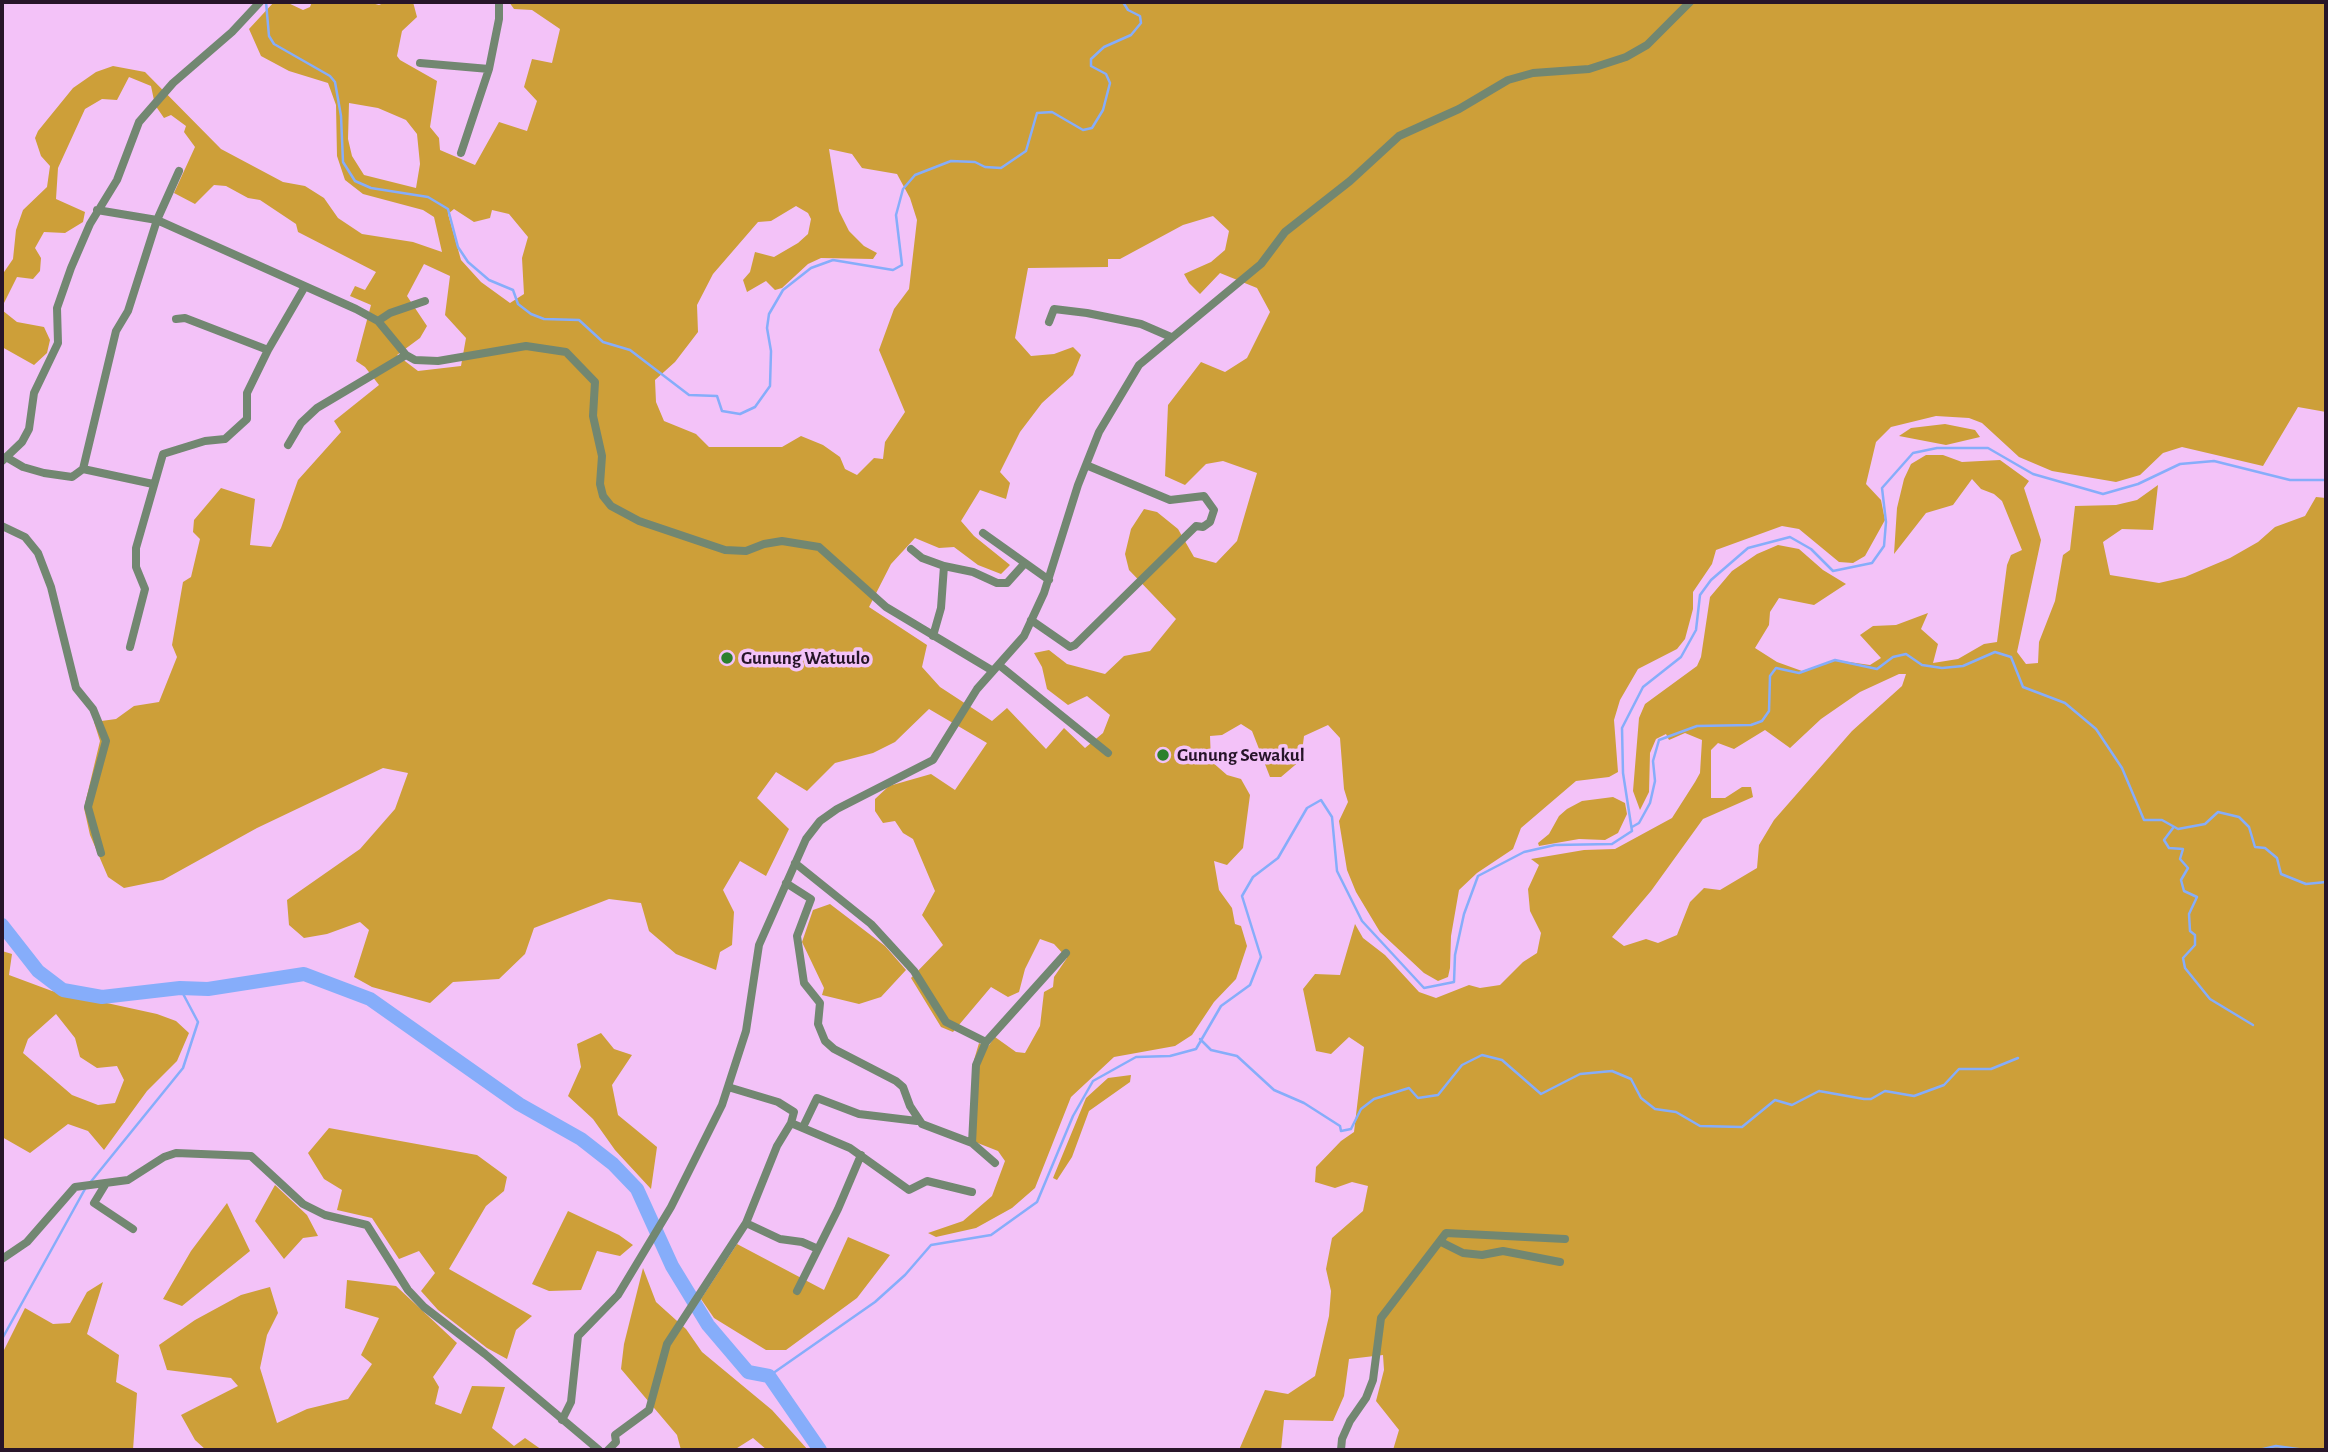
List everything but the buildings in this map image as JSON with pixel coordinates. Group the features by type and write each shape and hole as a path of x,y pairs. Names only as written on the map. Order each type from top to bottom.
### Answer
{"street":[{"path":"153,484 83,470 72,477 44,473 4,459 22,442 29,429 34,393 58,343 60,299 97,209 117,180 134,132 145,113 260,2"},
{"path":"461,153 489,69 499,19 499,2"},
{"path":"562,1420 571,1402 576,1341 581,1331 615,1300 671,1207 722,1105 746,1031 759,945 795,863 820,821 860,796 933,760 973,694 1024,636 1049,580 1099,432 1128,380 1152,351 1261,264 1285,232 1350,181 1399,136 1459,109 1507,80 1533,73 1589,69 1626,57 1647,45 1690,2"},
{"path":"420,63 489,69"},
{"path":"83,470 116,331 128,311 157,220 179,172"},
{"path":"97,209 157,220 378,321 406,355 438,362 526,346 566,352 595,382 593,416 602,456 600,484 603,496 611,506 639,521 725,550 746,551 782,541 819,547 829,553 863,590 933,636 996,668 1108,753"},
{"path":"130,647 145,589 136,567 136,548 163,454 205,441 225,439 247,419 247,393 268,349 304,288"},
{"path":"378,321 390,313 425,301"},
{"path":"1049,322 1054,309 1087,313 1141,324 1171,337"},
{"path":"176,319 185,318 268,349"},
{"path":"288,445 317,408 406,355"},
{"path":"1031,620 1069,646 1075,645 1196,526 1203,527 1210,522 1214,510 1204,496 1170,500 1086,465"},
{"path":"2,526 25,537 38,553 51,587 76,688 98,718 106,741 88,807 101,853"},
{"path":"983,533 1049,580"},
{"path":"911,549 922,558 973,572 997,583 1007,583 1025,563"},
{"path":"933,636 941,608 944,566"},
{"path":"795,863 881,934 914,971 946,1022 986,1042"},
{"path":"786,883 811,899 797,936 804,983 820,1003 818,1024 821,1035 834,1049 903,1087 917,1121"},
{"path":"972,1143 975,1072 986,1042 1066,954"},
{"path":"608,1450 615,1442 615,1435 649,1410 667,1344 746,1223 777,1146 792,1123 794,1112 778,1102 728,1087"},
{"path":"803,1127 817,1098 859,1114 917,1121 972,1143 995,1163"},
{"path":"792,1123 861,1156 909,1190 927,1181 972,1192"},
{"path":"2,1259 27,1242 75,1187 128,1180 164,1157 176,1153 243,1154 258,1160 303,1204 325,1215 367,1226 408,1290 424,1307 485,1353 599,1450"},
{"path":"797,1291 861,1156"},
{"path":"102,1185 94,1203 133,1229"},
{"path":"746,1223 780,1239 802,1242 818,1249"},
{"path":"1341,1450 1350,1421 1366,1398 1373,1380 1378,1359 1378,1323 1446,1233 1565,1239"},
{"path":"1441,1242 1463,1253 1482,1255 1503,1251 1560,1262"}],"shaded area":[{"path":"274,2 286,2 303,10 310,7 312,2 368,2 379,5 386,2 413,2 417,17 402,31 397,56 437,81 430,127 439,138 440,150 475,165 499,122 527,131 537,101 524,87 532,59 552,63 560,29 532,10 514,9 509,2 2326,2 2326,412 2298,407 2263,466 2182,447 2163,453 2140,475 2116,482 2052,471 2019,457 1982,423 1969,418 1936,416 1891,427 1876,442 1866,484 1881,500 1885,520 1865,556 1853,563 1839,562 1799,529 1782,526 1716,550 1712,564 1693,592 1693,609 1685,639 1677,649 1638,669 1620,700 1614,720 1618,772 1609,777 1576,781 1521,828 1513,849 1477,873 1459,890 1451,936 1448,977 1438,981 1424,973 1380,932 1356,892 1347,870 1339,821 1348,802 1344,789 1340,738 1328,725 1304,736 1301,760 1281,777 1270,777 1252,731 1241,724 1222,735 1210,736 1211,761 1227,775 1241,779 1250,795 1243,848 1227,865 1214,861 1219,890 1232,908 1235,924 1241,926 1247,946 1236,979 1214,1002 1192,1035 1175,1046 1114,1057 1071,1097 1035,1188 1012,1208 976,1228 936,1237 928,1233 963,1221 992,1196 1005,1161 998,1151 970,1140 974,1060 979,1043 987,1048 995,1037 1016,1052 1025,1053 1040,1026 1044,992 1053,987 1054,977 1067,958 1054,944 1040,939 1025,969 1019,992 1008,997 991,987 953,1032 941,1027 911,978 943,945 922,915 935,891 913,839 903,833 895,821 883,823 875,811 875,799 889,786 931,774 955,790 987,743 929,709 895,742 873,753 835,763 807,791 776,772 757,798 789,829 766,876 740,861 723,890 734,912 732,945 720,952 716,970 676,954 649,931 641,903 609,899 534,928 525,954 499,979 453,982 430,1003 372,987 354,977 369,930 360,922 327,934 304,938 289,925 287,900 360,849 395,809 408,773 383,768 257,828 163,880 124,888 108,877 90,835 84,808 100,741 94,722 116,719 134,706 159,702 177,657 172,645 183,582 191,577 200,539 193,532 194,520 221,488 255,499 250,545 271,547 281,528 298,480 341,432 334,421 379,385 365,367 356,361 371,305 350,296 355,286 365,290 376,272 298,232 296,224 260,200 248,198 226,186 214,185 195,204 174,193 195,147 184,132 186,126 171,115 164,118 155,105 151,86 129,77 117,100 102,99 85,109 58,168 56,199 85,212 83,222 65,233 44,232 35,248 41,258 40,271 33,279 17,277 2,307 2,275 13,259 16,230 23,210 47,187 50,166 41,156 35,138 38,131 73,88 96,72 113,66 145,72 221,149 283,182 305,186 324,198 338,218 362,234 413,242 442,252 434,217 423,210 363,194 345,180 337,156 336,105 328,83 289,71 261,56 249,29","holes":["349,103 378,108 406,120 417,134 420,164 416,188 364,175 352,156 348,139","829,149 852,154 862,168 897,174 910,198 917,220 909,289 894,309 879,350 905,412 885,442 883,459 874,458 857,475 845,469 840,457 823,445 801,436 782,447 709,447 696,434 664,421 656,402 655,380 675,362 698,332 697,305 713,274 758,222 771,221 796,206 808,213 811,219 808,234 798,243 774,257 755,252 750,272 743,280 747,292 766,281 775,290 782,288 808,264 821,258 873,259 877,253 864,246 849,231 839,211","454,209 474,222 490,218 492,210 509,214 528,237 522,258 524,294 510,303 481,282 461,260 448,214","1213,216 1229,231 1225,250 1211,262 1184,274 1200,294 1220,273 1257,288 1270,312 1247,358 1225,372 1201,362 1168,405 1165,476 1185,485 1206,464 1223,461 1257,473 1237,541 1216,563 1194,557 1178,529 1157,512 1144,509 1131,529 1125,554 1129,570 1176,619 1150,651 1124,656 1105,674 1067,664 1049,650 1034,653 1042,667 1047,689 1068,705 1087,696 1110,715 1103,733 1085,748 1064,728 1046,749 1007,708 992,721 940,687 922,667 927,645 869,607 891,564 915,538 939,548 954,547 978,565 1001,574 1010,565 974,536 961,521 980,490 1006,499 1010,483 1000,472 1020,432 1042,403 1073,375 1081,355 1073,347 1054,354 1031,356 1015,338 1028,268 1108,267 1108,259 1120,259 1183,225","424,264 450,276 445,315 466,338 461,366 418,371 397,355 420,338 427,326 407,296"]},
{"path":"2,310 17,322 44,327 50,340 47,353 34,365 2,347"},
{"path":"1945,424 1975,430 1980,437 1946,445 1899,436 1911,428"},
{"path":"1926,455 1943,455 1962,462 2000,460 2029,481 2024,488 2041,540 2017,652 2026,664 2038,663 2039,642 2055,601 2063,555 2070,550 2075,506 2116,505 2137,500 2158,485 2153,530 2122,529 2103,542 2110,575 2159,583 2185,577 2230,558 2258,542 2275,527 2305,516 2316,497 2326,498 2326,1450 1393,1450 1399,1430 1376,1401 1384,1370 1383,1355 1349,1359 1344,1396 1333,1421 1284,1420 1281,1450 1239,1450 1265,1390 1288,1394 1315,1376 1329,1316 1331,1291 1326,1269 1332,1238 1363,1211 1368,1186 1352,1182 1335,1188 1315,1182 1316,1167 1341,1141 1354,1132 1364,1047 1349,1037 1331,1054 1316,1051 1303,989 1315,974 1340,975 1355,924 1363,938 1385,955 1419,992 1436,998 1469,985 1480,988 1500,985 1523,962 1537,953 1541,933 1530,911 1528,889 1539,865 1531,859 1584,850 1615,849 1672,818 1700,773 1702,740 1685,733 1669,740 1666,734 1656,739 1650,753 1649,792 1640,810 1633,791 1639,718 1645,704 1697,666 1701,657 1710,597 1732,571 1757,554 1778,545 1799,549 1823,570 1846,584 1814,605 1779,598 1770,612 1769,625 1755,648 1777,662 1802,671 1835,660 1870,665 1881,658 1860,635 1873,626 1896,625 1928,613 1921,629 1938,644 1933,663 1958,659 1984,644 1997,642 2007,565 2011,555 2022,550 2002,501 1994,494 1981,489 1972,479 1953,505 1926,513 1894,554 1897,508 1904,479 1911,464","holes":["1899,674 1906,674 1902,686 1852,731 1774,820 1759,845 1757,868 1720,890 1704,888 1690,902 1677,935 1658,943 1646,939 1624,946 1612,937 1651,891 1703,819 1753,797 1751,787 1742,787 1725,798 1711,798 1711,750 1718,743 1734,749 1765,730 1790,748 1821,719 1860,692"]},
{"path":"1613,797 1625,803 1627,814 1618,833 1605,840 1579,839 1539,846 1538,843 1549,834 1559,816 1567,809 1582,801"},
{"path":"830,904 885,946 906,970 881,997 859,1004 822,995 824,988 802,942 813,910"},
{"path":"2,951 12,954 9,975 52,991 157,1014 176,1021 189,1033 177,1061 147,1091 104,1150 88,1131 68,1124 30,1153 2,1137","holes":["56,1014 75,1038 80,1057 97,1068 117,1066 124,1080 115,1103 98,1105 72,1095 23,1053 28,1039"]},
{"path":"601,1033 614,1049 632,1055 612,1085 618,1115 657,1147 651,1189 615,1150 593,1119 568,1096 581,1067 577,1044"},
{"path":"1131,1075 1130,1082 1089,1111 1072,1157 1057,1180 1053,1178 1086,1098 1108,1078"},
{"path":"329,1128 477,1155 507,1177 504,1191 486,1206 449,1269 532,1316 516,1330 507,1359 487,1348 438,1310 421,1291 435,1273 419,1251 399,1259 372,1218 337,1210 342,1190 324,1179 308,1153"},
{"path":"275,1185 307,1215 318,1236 303,1238 284,1259 255,1221"},
{"path":"227,1203 250,1251 182,1306 163,1299 191,1251"},
{"path":"568,1211 619,1235 633,1245 620,1256 597,1251 581,1290 549,1291 532,1284"},
{"path":"848,1237 890,1255 857,1298 786,1350 766,1350 714,1318 701,1299 737,1244 824,1290"},
{"path":"643,1268 656,1302 686,1329 702,1352 772,1410 808,1450 767,1450 753,1438 734,1450 681,1450 677,1435 621,1369 624,1344"},
{"path":"347,1280 396,1286 457,1343 433,1377 439,1387 435,1404 461,1414 472,1386 505,1387 492,1428 514,1446 525,1438 542,1450 206,1450 195,1440 181,1415 238,1386 231,1378 167,1370 159,1345 195,1320 241,1295 270,1287 278,1313 267,1335 260,1368 277,1423 307,1409 348,1399 372,1364 361,1355 379,1318 345,1308"},
{"path":"103,1282 87,1334 119,1355 116,1382 137,1393 133,1450 2,1450 2,1354 25,1308 53,1324 70,1323 87,1292"}],"waterway":[{"path":"266,2 269,36 274,44 330,76 335,82 341,116 343,162 355,181 371,188 428,197 448,209 458,247 468,262 489,280 513,290 518,304 531,314 544,319 579,320 603,342 630,350 689,395 717,396 722,411 740,414 755,407 770,386 771,351 767,328 769,314 783,290 811,268 833,260 893,270 902,265 896,215 903,189 915,175 951,161 975,162 985,167 1001,168 1026,151 1037,113 1052,112 1083,130 1092,128 1103,110 1110,83 1106,74 1091,66 1091,59 1104,47 1131,35 1141,23 1140,16 1128,10 1123,2"},
{"path":"769,1376 875,1302 905,1275 931,1245 991,1235 1037,1202 1073,1116 1093,1081 1136,1057 1170,1056 1196,1049 1221,1006 1250,985 1261,957 1242,896 1253,877 1278,858 1307,808 1321,800 1332,817 1337,871 1362,921 1424,988 1454,982 1455,955 1464,914 1478,876 1524,852 1555,845 1612,844 1632,831 1623,773 1622,728 1643,687 1681,657 1696,630 1700,595 1711,580 1748,548 1790,537 1811,549 1833,571 1872,563 1884,546 1886,522 1882,488 1913,453 1937,448 1988,448 2033,474 2103,494 2138,484 2180,464 2214,461 2290,480 2326,480"},
{"path":"1632,827 1639,823 1650,803 1655,781 1653,761 1659,740 1697,726 1751,725 1762,721 1769,711 1770,676 1776,668 1799,673 1835,660 1877,669 1893,657 1906,654 1922,665 1942,668 1963,666 1995,652 2011,657 2023,687 2065,703 2096,729 2122,768 2144,820 2162,820 2178,829 2205,824 2218,812 2239,817 2249,827 2255,847 2265,848 2277,858 2281,874 2306,884 2326,882"},
{"path":"2173,828 2164,840 2169,848 2183,849 2180,859 2188,868 2181,880 2184,891 2197,897 2189,914 2190,931 2195,935 2195,945 2183,958 2185,968 2210,999 2253,1025"},
{"path":"2,925 38,971 63,990 102,997 180,988 208,989 304,974 370,999 519,1104 581,1139 613,1164 637,1189 672,1266 708,1325 748,1372 769,1376 820,1450"},
{"path":"89,1184 183,1068 198,1022 180,988"},
{"path":"1200,1039 1211,1050 1237,1056 1274,1090 1304,1103 1340,1126 1341,1131 1351,1129 1361,1109 1374,1099 1409,1088 1418,1098 1438,1095 1462,1065 1482,1055 1502,1060 1541,1094 1580,1074 1612,1071 1631,1079 1641,1098 1655,1109 1676,1112 1700,1126 1742,1127 1775,1100 1792,1105 1819,1091 1864,1099 1871,1099 1885,1091 1914,1096 1944,1085 1959,1069 1991,1069 2018,1058"},
{"path":"2,1339 85,1189"},
{"path":"2259,1450 2276,1446 2305,1450"}],"place":[{"name":"Gunung Watuulo","path":"727,658"},
{"name":"Gunung Sewakul","path":"1163,755"}]}
